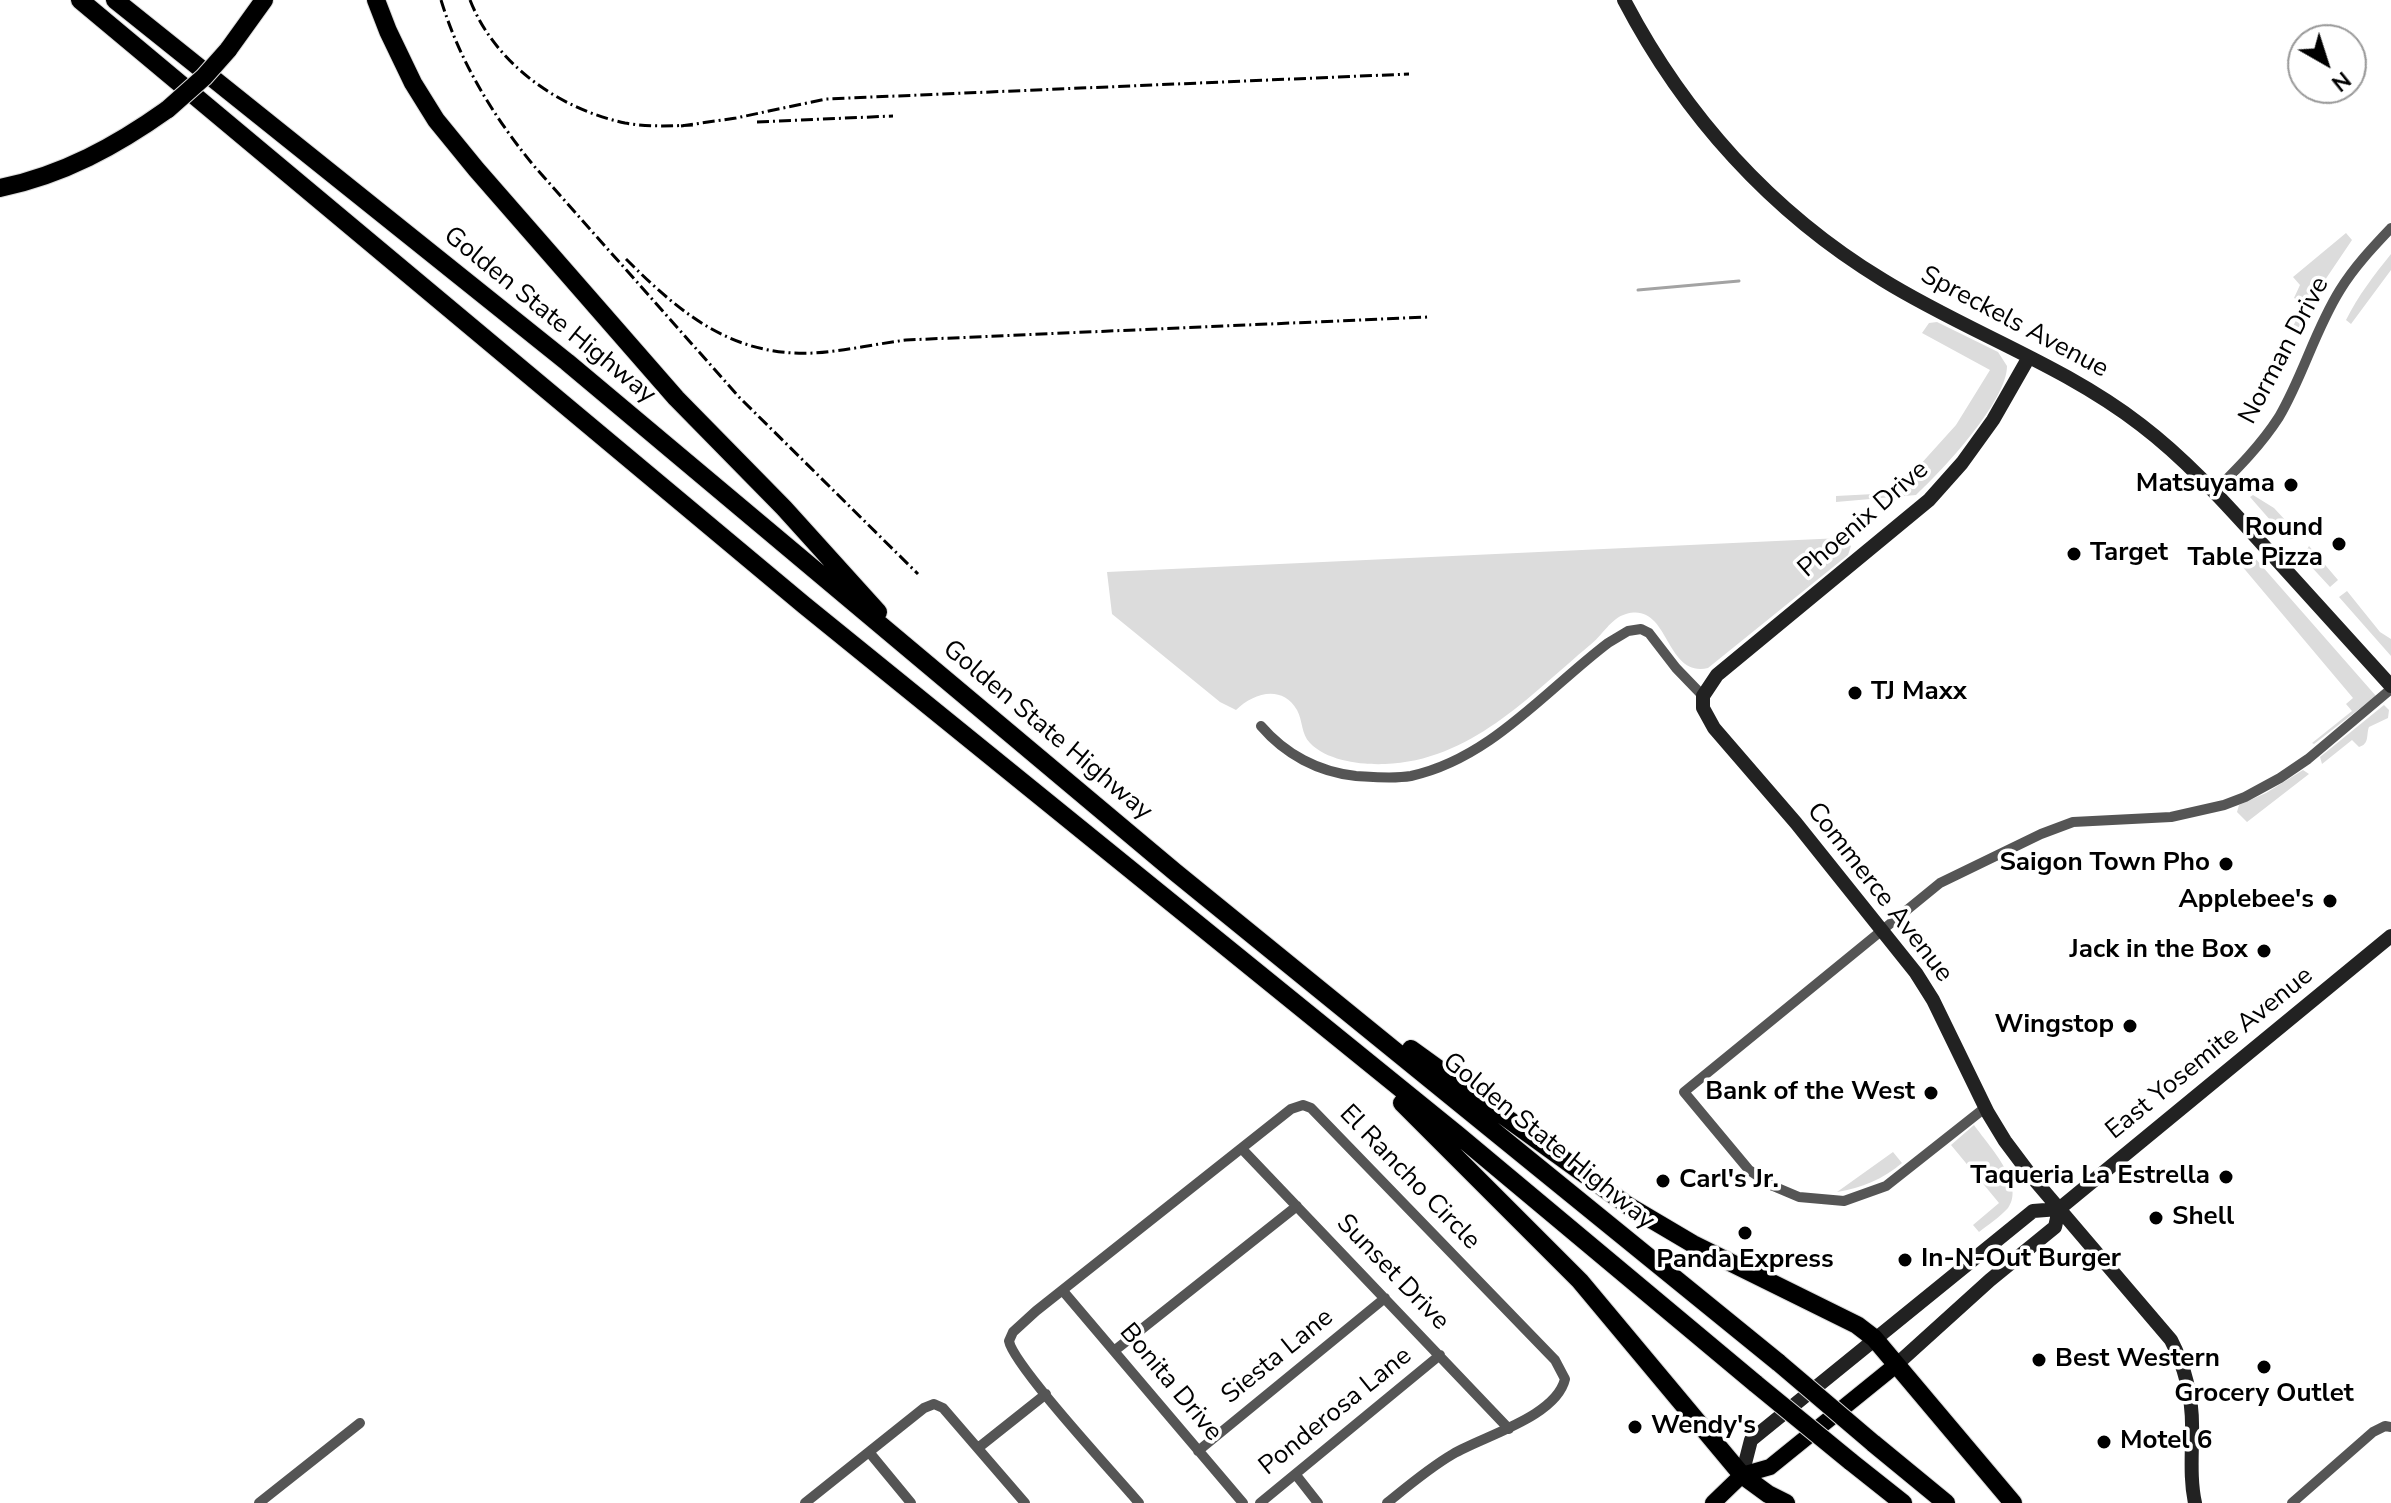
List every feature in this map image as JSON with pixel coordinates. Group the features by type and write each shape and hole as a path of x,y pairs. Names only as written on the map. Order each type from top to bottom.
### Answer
{"highway":[{"path":"63,0 137,60 176,79"},
{"name":"Golden State Highway","path":"80,0 804,605 1321,1022 1903,1503"},
{"name":"Golden State Highway","path":"115,0 567,362 925,664 1946,1503"},
{"path":"224,48 254,0"},
{"path":"0,188 49,176 138,130 224,48 264,0"},
{"path":"376,0 413,83 436,120 476,169 676,398 784,508 925,664"},
{"path":"0,180 77,155 166,106"},
{"path":"1241,925 1627,1205 1693,1244 1857,1325 1874,1338 2013,1503"},
{"path":"1321,1022 1580,1281 1742,1475 1786,1503"}],"main road":[{"name":"East Yosemite Avenue","path":"1715,1502 1742,1475 1770,1467 1896,1365"}],"street":[{"name":"Spreckels Avenue","path":"1624,0 1645,41 1674,85 1718,142 1748,175 1789,212 1884,281 2096,393 2141,425 2215,491 2391,688"},
{"name":"Norman Drive","path":"2215,491 2258,447 2279,417 2340,289 2366,254 2391,228"},
{"name":"Phoenix Drive","path":"1703,696 1717,675 1929,500 1962,463 1993,420 2029,357"},
{"path":"1261,726 1274,741 1317,767 1366,777 1409,776 1446,766 1488,742 1608,643 1628,631 1641,629 1649,633 1703,696"},
{"path":"1986,1107 1886,1186 1844,1201 1799,1197 1773,1186 1749,1170 1684,1092 1940,883 2041,834 2073,822 2171,817 2195,813 2245,797 2308,759 2391,688"},
{"name":"Commerce Avenue","path":"1703,696 1703,708 1714,728 1881,929 1926,988 2005,1141 2171,1340 2180,1356 2192,1412 2191,1464 2195,1503"},
{"name":"East Yosemite Avenue","path":"1742,1475 1751,1440 2033,1211 2059,1209 2391,936"},
{"name":"El Rancho Circle","path":"1139,1503 1011,1351 1009,1341 1013,1332 1063,1291 1291,1109 1303,1105 1311,1108 1544,1348 1562,1370 1565,1379 1563,1388 1523,1422 1435,1465 1387,1503"},
{"name":"Sunset Drive","path":"1242,1149 1509,1429"},
{"path":"1114,1351 1297,1206"},
{"name":"East Yosemite Avenue","path":"1896,1365 1990,1280 2055,1227 2059,1209"},
{"name":"Bonita Drive","path":"1063,1291 1243,1503"},
{"name":"Siesta Lane","path":"1198,1451 1385,1298"},
{"name":"Ponderosa Lane","path":"1260,1503 1440,1355"},
{"path":"978,1448 1046,1394"},
{"path":"808,1502 924,1408 934,1404 943,1408 1025,1503"},
{"path":"259,1503 360,1423"},
{"path":"2292,1503 2373,1432 2385,1426 2391,1427"},
{"path":"869,1452 911,1503"},
{"path":"1296,1475 1318,1503"}],"shaded area":[{"path":"2346,233 2352,240 2323,283 2297,336 2290,332 2305,303 2294,298 2300,285 2293,277"},
{"path":"2391,254 2391,270 2351,324 2346,320 2351,311"},
{"path":"1937,322 1998,352 2007,366 1997,397 1972,434 1916,495 1836,502 1836,496 1893,493 1894,488 1900,487 1956,425 1990,370 1922,333 1929,323"},
{"path":"2253,495 2274,508 2300,536 2285,537 2250,497"},
{"path":"1841,538 1851,546 1848,555 1708,668 1694,668 1683,662 1651,618 1640,613 1626,614 1616,619 1520,705 1471,739 1416,760 1385,764 1345,761 1317,749 1305,736 1297,710 1284,697 1276,694 1259,696 1236,710 1220,702 1112,614 1107,572"},
{"path":"2309,546 2338,580 2330,587 2306,561 2305,553"},
{"path":"2247,549 2376,696 2314,744 2352,711 2346,704 2353,698 2236,559"},
{"path":"2347,591 2380,632 2391,639 2391,656 2339,597"},
{"path":"2384,705 2389,710 2388,718 2369,727 2365,744 2359,747 2352,740 2322,764 2320,757"},
{"path":"2303,770 2309,774 2247,822 2237,812 2239,805 2266,793"},
{"path":"1974,1125 2003,1165 2012,1188 2008,1208 1979,1232 1973,1225 1999,1203 1951,1145"},
{"path":"1893,1152 1902,1163 1895,1169 1872,1182 1837,1192"}],"waterway":[{"path":"1638,290 1739,281"}],"railway":[{"path":"441,0 479,88 534,166 739,397 918,574"},
{"path":"470,0 495,44 532,80 554,95 576,107 625,123 693,125"},
{"path":"681,126 826,99 1409,74"},
{"path":"757,122 893,116"},
{"path":"626,259 667,297 710,328 758,348 785,352 825,352 906,340 1428,317"}],"place":[{"name":"Matsuyama","path":"2291,485"},
{"name":"Round Table Pizza","path":"2339,544"},
{"name":"Target","path":"2074,554"},
{"name":"TJ Maxx","path":"1855,693"},
{"name":"Saigon Town Pho","path":"2226,864"},
{"name":"Applebee's","path":"2330,901"},
{"name":"Jack in the Box","path":"2264,951"},
{"name":"Wingstop","path":"2130,1026"},
{"name":"Bank of the West","path":"1931,1093"},
{"name":"Taqueria La Estrella","path":"2226,1177"},
{"name":"Carl's Jr.","path":"1663,1181"},
{"name":"Shell","path":"2156,1218"},
{"name":"Panda Express","path":"1745,1233"},
{"name":"In-N-Out Burger","path":"1905,1260"},
{"name":"Best Western","path":"2039,1360"},
{"name":"Grocery Outlet","path":"2264,1367"},
{"name":"Wendy's","path":"1635,1427"},
{"name":"Motel 6","path":"2104,1442"}]}
